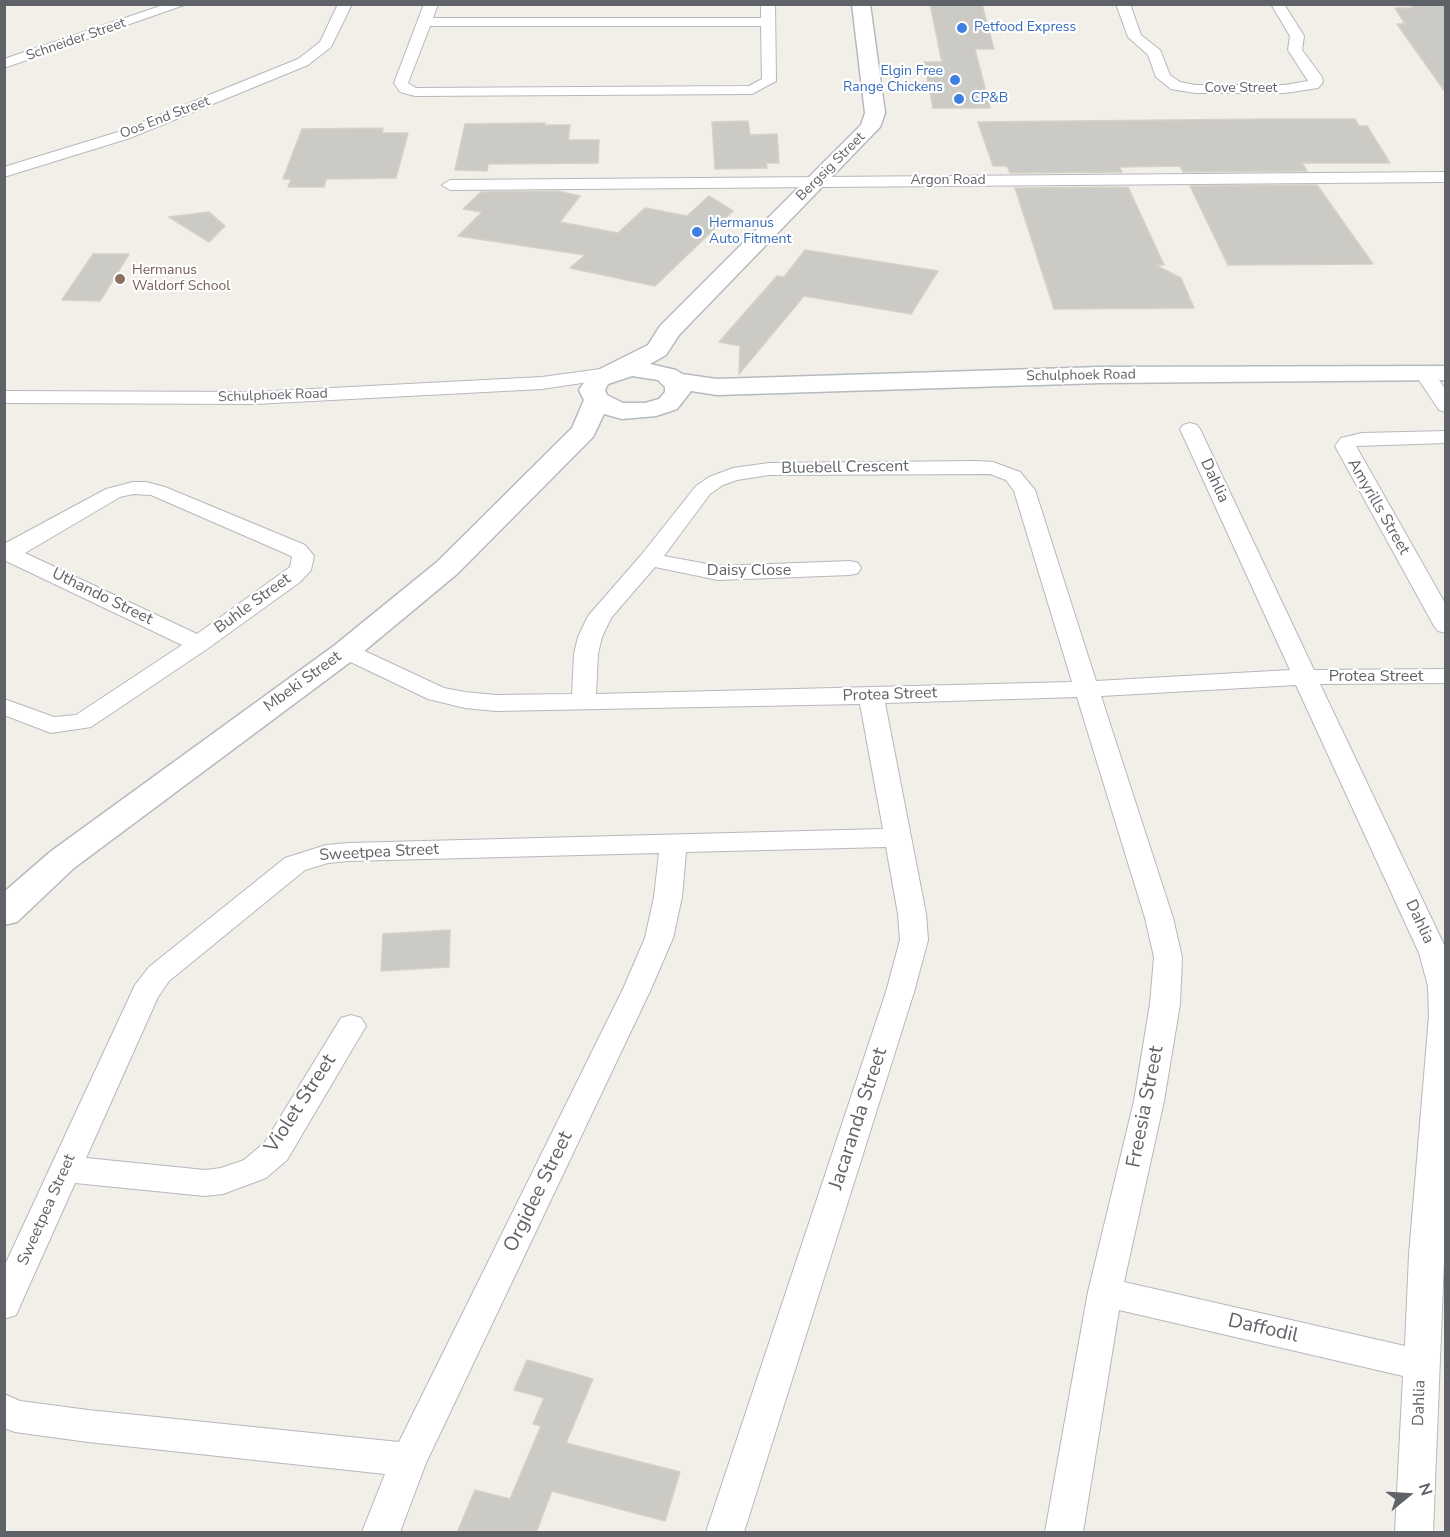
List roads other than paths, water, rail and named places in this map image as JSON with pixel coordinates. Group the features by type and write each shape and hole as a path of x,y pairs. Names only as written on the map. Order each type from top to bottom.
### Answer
{"street":[{"name":"Schneider Street","path":"4,64 181,4"},
{"name":"Oos End Street","path":"4,172 86,148 290,68 321,50 345,4"},
{"path":"431,4 401,83 411,91 438,93 752,90 769,81 768,4"},
{"name":"Bergsig Street","path":"614,373 657,350 669,331 865,133 874,117 861,4"},
{"name":"Cove Street","path":"1122,4 1136,37 1155,53 1163,77 1176,86 1195,89 1285,89 1313,85 1316,82 1315,77 1295,50 1297,36 1277,4"},
{"path":"425,22 768,22"},
{"name":"Argon Road","path":"450,185 1446,177"},
{"path":"657,350 672,385"},
{"path":"614,373 645,369 672,385"},
{"name":"Schulphoek Road","path":"4,397 255,398 542,383 614,373"},
{"name":"Mbeki Street","path":"584,431 595,398 594,385 614,373"},
{"path":"1436,374 1446,406"},
{"name":"Schulphoek Road","path":"634,412 658,408 672,385 717,387 1101,375 1436,374"},
{"name":"Schulphoek Road","path":"542,383 595,398"},
{"path":"595,398 611,408 634,412"},
{"name":"Mbeki Street","path":"10,899 346,651 447,568 584,431 634,412"},
{"name":"Dahlia","path":"1190,429 1433,953 1440,977 1444,1016 1436,1257 1421,1365 1414,1533"},
{"name":"Amyrills Street","path":"1446,437 1362,439 1348,442 1345,446 1446,626"},
{"name":"Bluebell Crescent","path":"584,700 586,654 590,637 600,616 650,559 703,490 733,474 769,469 993,468 1013,476 1024,490 1086,689"},
{"name":"Buhle Street","path":"4,706 51,725 82,722 199,644 300,570 303,563 303,556 297,550 158,491 139,488 113,493 7,552"},
{"name":"Uthando Street","path":"7,552 199,644"},
{"name":"Daisy Close","path":"650,559 718,573 850,568"},
{"name":"Protea Street","path":"346,651 437,694 496,703 871,696 1086,689 1304,677 1446,676"},
{"name":"Freesia Street","path":"1064,1533 1105,1292 1149,1101 1165,1004 1168,957 1160,918 1086,689"},
{"name":"Jacaranda Street","path":"725,1533 900,992 914,940 912,914 871,696"},
{"name":"Sweetpea Street","path":"4,1305 145,993 159,974 295,864 326,854 348,852 896,838"},
{"name":"Orgidee Street","path":"381,1533 409,1460 637,989 659,938 668,897 673,844"},
{"name":"Violet Street","path":"65,1169 205,1183 244,1175 276,1151 351,1026"},
{"name":"Daffodil","path":"1105,1292 1421,1365"},
{"path":"4,1410 15,1416 88,1426 409,1460"}],"place":[{"name":"Petfood Express","path":"962,28"},
{"name":"Elgin Free Range Chickens","path":"955,80"},
{"name":"CP&B","path":"959,99"},
{"name":"Hermanus Auto Fitment","path":"697,232"},
{"name":"Hermanus Waldorf School","path":"120,279"}]}
